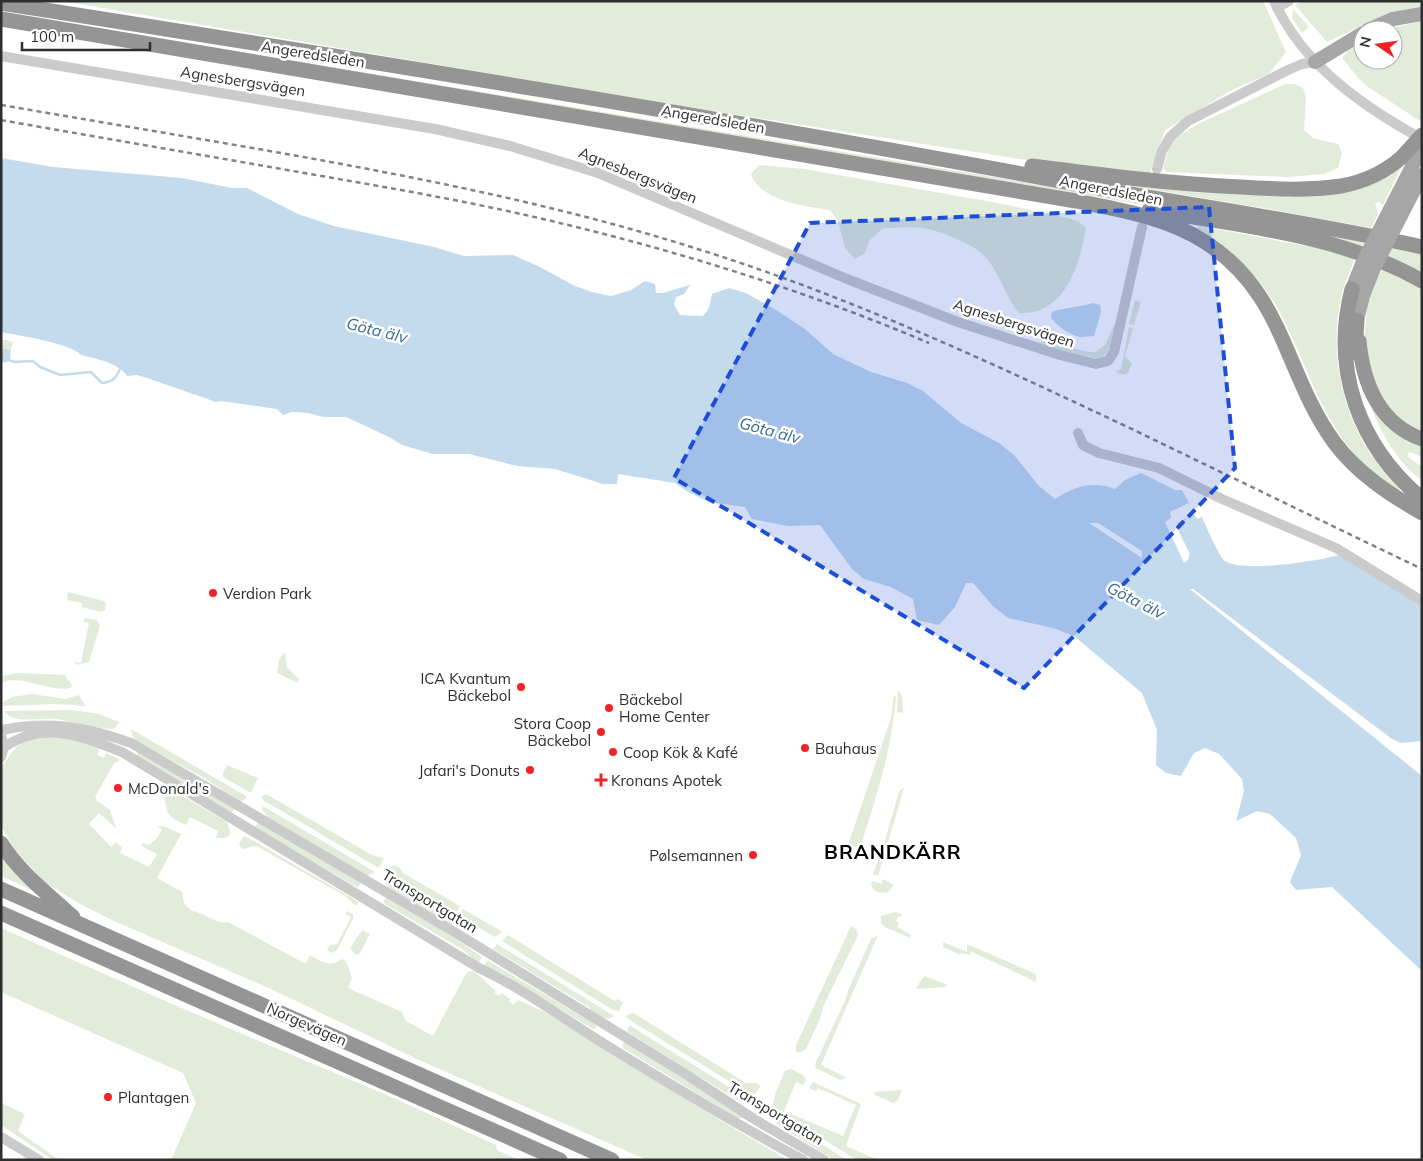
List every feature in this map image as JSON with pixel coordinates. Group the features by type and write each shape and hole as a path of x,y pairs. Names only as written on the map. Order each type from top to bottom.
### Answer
{"highway":[{"name":"Angeredsleden","path":"1,4 683,113 931,156 1167,201 1360,233 1422,247"},
{"name":"Angeredsleden","path":"1,18 1076,201 1147,216 1187,232 1217,250 1240,271 1259,294 1273,317 1312,402 1338,446 1351,462 1370,479 1422,512"},
{"path":"931,156 958,156 1172,182 1290,188 1340,186 1380,173 1402,157 1422,135"},
{"path":"1076,201 1125,206 1278,231 1356,252 1391,265 1422,281"},
{"path":"1352,289 1346,315 1345,343 1347,371 1353,397 1365,430 1380,455 1400,480 1422,499"},
{"path":"1357,320 1362,365 1373,396 1393,422 1408,433 1422,439"},
{"path":"1357,320 1355,370 1367,413 1378,436 1392,458 1422,489"},
{"path":"1,843 7,853 20,867 84,926"},
{"name":"Norgevägen","path":"1,890 612,1160"},
{"name":"Norgevägen","path":"1,913 560,1160"}],"main road":[{"path":"1391,20 1422,14"},
{"path":"1315,62 1353,39"},
{"path":"1357,320 1368,266 1422,147"},
{"path":"1352,289 1368,266 1422,175"}],"street":[{"path":"1289,1 1276,4 1299,42 1315,62 1349,92 1392,122 1422,139"},
{"name":"Agnesbergsvägen","path":"1,56 435,128 528,151 598,173 838,276 958,322 1096,364 1108,361 1112,356 1142,228"},
{"path":"1157,168 1162,151 1170,137 1188,121 1288,70 1302,64 1315,62"},
{"path":"1078,433 1082,445 1099,453 1159,468 1336,548 1422,601"},
{"name":"Transportgatan","path":"1,730 22,726 55,725 101,733 131,743 456,933 687,1075 754,1119 824,1160"},
{"name":"Transportgatan","path":"3,752 17,739 29,734 54,732 89,740 122,752 463,958 514,986 605,1045 731,1120 803,1160"},
{"name":"Transportgatan","path":"1,735 3,752"},
{"path":"1,1137 39,1160"}],"highlighted area":[{"path":"1209,207 1235,468 1024,688 674,478 810,223"}],"green space":[{"path":"61,1 1263,1 1286,52 1269,74 1232,90 1165,130 1148,179 694,108"},
{"path":"1302,1 1422,1 1422,8 1375,20 1353,20 1353,30 1327,42 1295,5"},
{"path":"1293,9 1309,27 1302,33 1292,18"},
{"path":"1,12 1300,228 1422,253 1422,274 1197,214"},
{"path":"1422,21 1422,118 1420,121 1368,87 1342,58 1353,47 1353,70 1403,70 1403,26"},
{"path":"1285,84 1294,84 1303,88 1306,97 1304,130 1313,138 1338,144 1342,153 1338,168 1324,174 1287,177 1167,172 1163,169 1169,148 1175,138 1198,124"},
{"path":"759,165 804,169 1060,216 1078,221 1086,228 1083,242 1074,272 1068,285 1059,297 1048,306 1035,312 1019,313 988,260 977,250 945,234 929,229 883,228 870,240 864,254 855,259 845,248 838,221 830,210 796,204 773,196 756,183 751,174"},
{"path":"1402,166 1383,205 1378,202 1375,204 1378,214 1371,228 1059,174 1299,193"},
{"path":"1199,226 1318,248 1355,258 1342,293 1338,318 1337,357 1340,377 1350,415 1358,433 1368,450 1399,487 1401,492 1360,460 1344,440 1318,397 1275,304 1259,281 1230,252 1196,228"},
{"path":"1383,267 1422,287 1422,431 1401,420 1389,408 1376,389 1364,343 1367,308 1373,287"},
{"path":"1135,300 1141,302 1134,325 1129,324"},
{"path":"1114,325 1116,325 1113,340 1107,353 1099,359 1047,347 1040,342 1054,342 1088,352 1095,352 1105,345"},
{"path":"1129,327 1133,328 1125,356 1132,364 1125,375 1116,371 1121,369"},
{"path":"1,340 13,342 11,350 1,348"},
{"path":"1370,404 1422,445 1422,457 1410,452 1407,456 1422,467 1422,480 1405,465 1391,446"},
{"path":"68,592 104,601 106,604 105,610 101,612 82,607 82,603 67,600"},
{"path":"85,618 97,620 100,626 89,662 76,665 75,662 81,663 89,623 83,622"},
{"path":"285,652 287,667 299,679 298,683 277,673 279,659"},
{"path":"18,673 65,675 73,687 55,688 19,681 1,683 1,676"},
{"path":"898,690 902,696 903,713 897,712"},
{"path":"32,694 65,699 79,695 85,706 55,704 3,706 4,702 12,697"},
{"path":"894,696 896,697 891,736 872,811 860,848 848,845 891,718"},
{"path":"72,710 99,714 119,722 115,728 105,729 57,719 28,720 14,718 4,711"},
{"path":"131,729 247,798 240,802 206,779 136,741"},
{"path":"58,736 96,747 99,750 97,755 104,758 106,753 119,759 119,761 114,763 95,797 97,801 110,810 116,828 99,813 89,824 111,847 116,842 122,847 120,853 149,867 157,854 142,845 143,843 148,845 160,834 162,829 157,827 163,826 181,834 157,878 182,892 184,904 192,911 219,922 228,922 306,964 310,955 330,964 342,959 346,961 352,978 348,988 402,1012 406,1021 433,1036 467,972 473,971 495,990 495,993 499,996 502,993 510,999 509,1001 513,1005 518,1000 549,1014 788,1160 647,1160 419,1060 271,989 114,921 78,903 41,880 15,850 1,826 1,767 17,746 30,739"},
{"path":"138,753 232,807 234,809 232,813 135,758"},
{"path":"227,765 258,778 251,793 223,777"},
{"path":"164,785 227,822 230,831 229,836 216,838 218,831 190,817 186,825 172,818 167,810 162,786"},
{"path":"904,788 878,876 873,874 884,844 899,791"},
{"path":"266,794 372,855 384,858 380,866 377,867 263,800 262,796"},
{"path":"263,806 375,872 367,876 268,818 262,809"},
{"path":"258,823 361,883 358,888 258,830 255,827"},
{"path":"244,836 350,897 358,902 358,905 355,905 345,896 258,847 241,848 239,843"},
{"path":"1,852 44,896 1,876"},
{"path":"394,865 399,867 403,873 460,906 456,913 388,874 389,868"},
{"path":"386,878 455,919 451,925 388,888 385,883"},
{"path":"883,879 894,885 888,892 883,893 874,889 871,884 872,881 882,884"},
{"path":"386,898 453,937 482,957 478,964 465,951 385,904 383,902"},
{"path":"463,909 502,932 495,937 461,917 460,914"},
{"path":"347,911 353,914 353,919 337,950 331,953 327,950 330,945 337,944 351,917 345,914"},
{"path":"896,912 902,915 901,917 898,916 896,921 899,923 897,927 911,935 910,938 885,927 881,923 881,916"},
{"path":"851,926 856,929 858,935 823,1007 820,1019 806,1049 798,1053 796,1045"},
{"path":"1,928 172,1004 396,1099 496,1145 497,1150 519,1160 171,1160 196,1103 183,1073 1,992"},
{"path":"362,930 370,934 360,953 356,955 350,948"},
{"path":"508,935 613,1000 617,999 623,1002 619,1011 613,1010 502,941"},
{"path":"878,935 821,1065 847,1078 840,1080 816,1068 815,1064 845,1001 871,939"},
{"path":"943,942 967,952 967,944 1036,974 1036,982 970,951 970,955 961,953 960,955 943,947"},
{"path":"497,944 614,1016 605,1019 596,1016 591,1012 590,1008 493,949"},
{"path":"487,960 596,1025 596,1028 593,1029 501,973 484,966"},
{"path":"925,976 947,985 945,987 916,989"},
{"path":"631,1013 746,1083 756,1083 761,1086 753,1096 625,1017"},
{"path":"629,1025 750,1100 739,1101 627,1032"},
{"path":"624,1042 745,1118 737,1118 623,1048"},
{"path":"791,1069 803,1075 806,1080 803,1085 796,1082 784,1111 843,1136 856,1105 818,1088 816,1091 809,1088 813,1082 861,1104 846,1146 878,1160 857,1160 772,1107 785,1071"},
{"path":"902,1090 898,1100 893,1103 873,1094 875,1092"},
{"path":"1,1103 25,1114 18,1131 59,1160 53,1160 1,1125"},
{"path":"771,1113 847,1160 834,1160 778,1125"}],"water":[{"name":"Göta älv","path":"1,158 53,167 182,178 232,188 247,188 298,214 334,226 434,247 464,256 513,255 573,285 592,292 611,296 631,290 645,281 655,284 656,293 663,293 690,285 684,294 676,297 674,305 680,315 703,316 709,308 712,294 729,288 746,293 805,329 833,354 871,372 907,383 923,391 961,423 999,443 1014,455 1039,486 1055,499 1069,491 1084,486 1100,485 1115,489 1125,480 1141,473 1175,490 1182,490 1189,503 1170,512 1171,518 1165,522 1184,563 1188,560 1190,554 1179,532 1177,523 1194,514 1197,519 1202,517 1222,558 1234,564 1248,566 1281,565 1339,555 1422,606 1422,741 1401,743 1392,739 1193,589 1190,589 1422,776 1422,971 1332,887 1296,890 1290,882 1301,855 1296,838 1270,814 1257,811 1236,821 1244,791 1242,779 1219,754 1205,748 1194,753 1181,776 1166,773 1156,765 1157,730 1142,693 1074,636 1053,628 1008,618 993,606 973,583 966,583 955,607 939,625 917,620 913,599 891,587 864,579 852,569 820,525 788,526 752,519 745,507 709,502 688,492 675,483 618,474 617,484 603,484 555,469 517,466 469,454 433,454 402,445 346,417 323,417 308,413 292,412 283,415 277,409 221,401 216,402 137,375 127,376 112,364 81,355 67,347 44,340 1,332","holes":["1089,523 1098,523 1142,551 1142,558"]},
{"path":"1093,303 1100,305 1101,312 1094,336 1081,337 1073,335 1060,327 1051,317 1052,312"},
{"path":"1,348 11,350 10,359 5,363 1,361"}],"waterway":[{"path":"1,358 14,362 33,361 40,367 60,375 91,372 102,383 114,379 120,369"}],"railway":[{"path":"1,105 247,147 477,191 591,218 760,269 869,311 1030,381 1422,569"},
{"path":"1,120 402,190 564,224 657,248 749,276 840,308 929,343"}],"place":[{"name":"Verdion Park","path":"213,593"},
{"name":"ICA Kvantum Bäckebol","path":"521,687"},
{"name":"Bäckebol Home Center","path":"609,708"},
{"name":"Stora Coop Bäckebol","path":"601,732"},
{"name":"Bauhaus","path":"805,748"},
{"name":"Coop Kök & Kafé","path":"613,752"},
{"name":"Jafari's Donuts","path":"530,770"},
{"name":"Kronans Apotek","path":"601,780"},
{"name":"McDonald's","path":"118,788"},
{"name":"Pølsemannen","path":"753,855"},
{"name":"Plantagen","path":"108,1097"}],"district":[{"name":"BRANDKÄRR","path":"893,851"}]}
